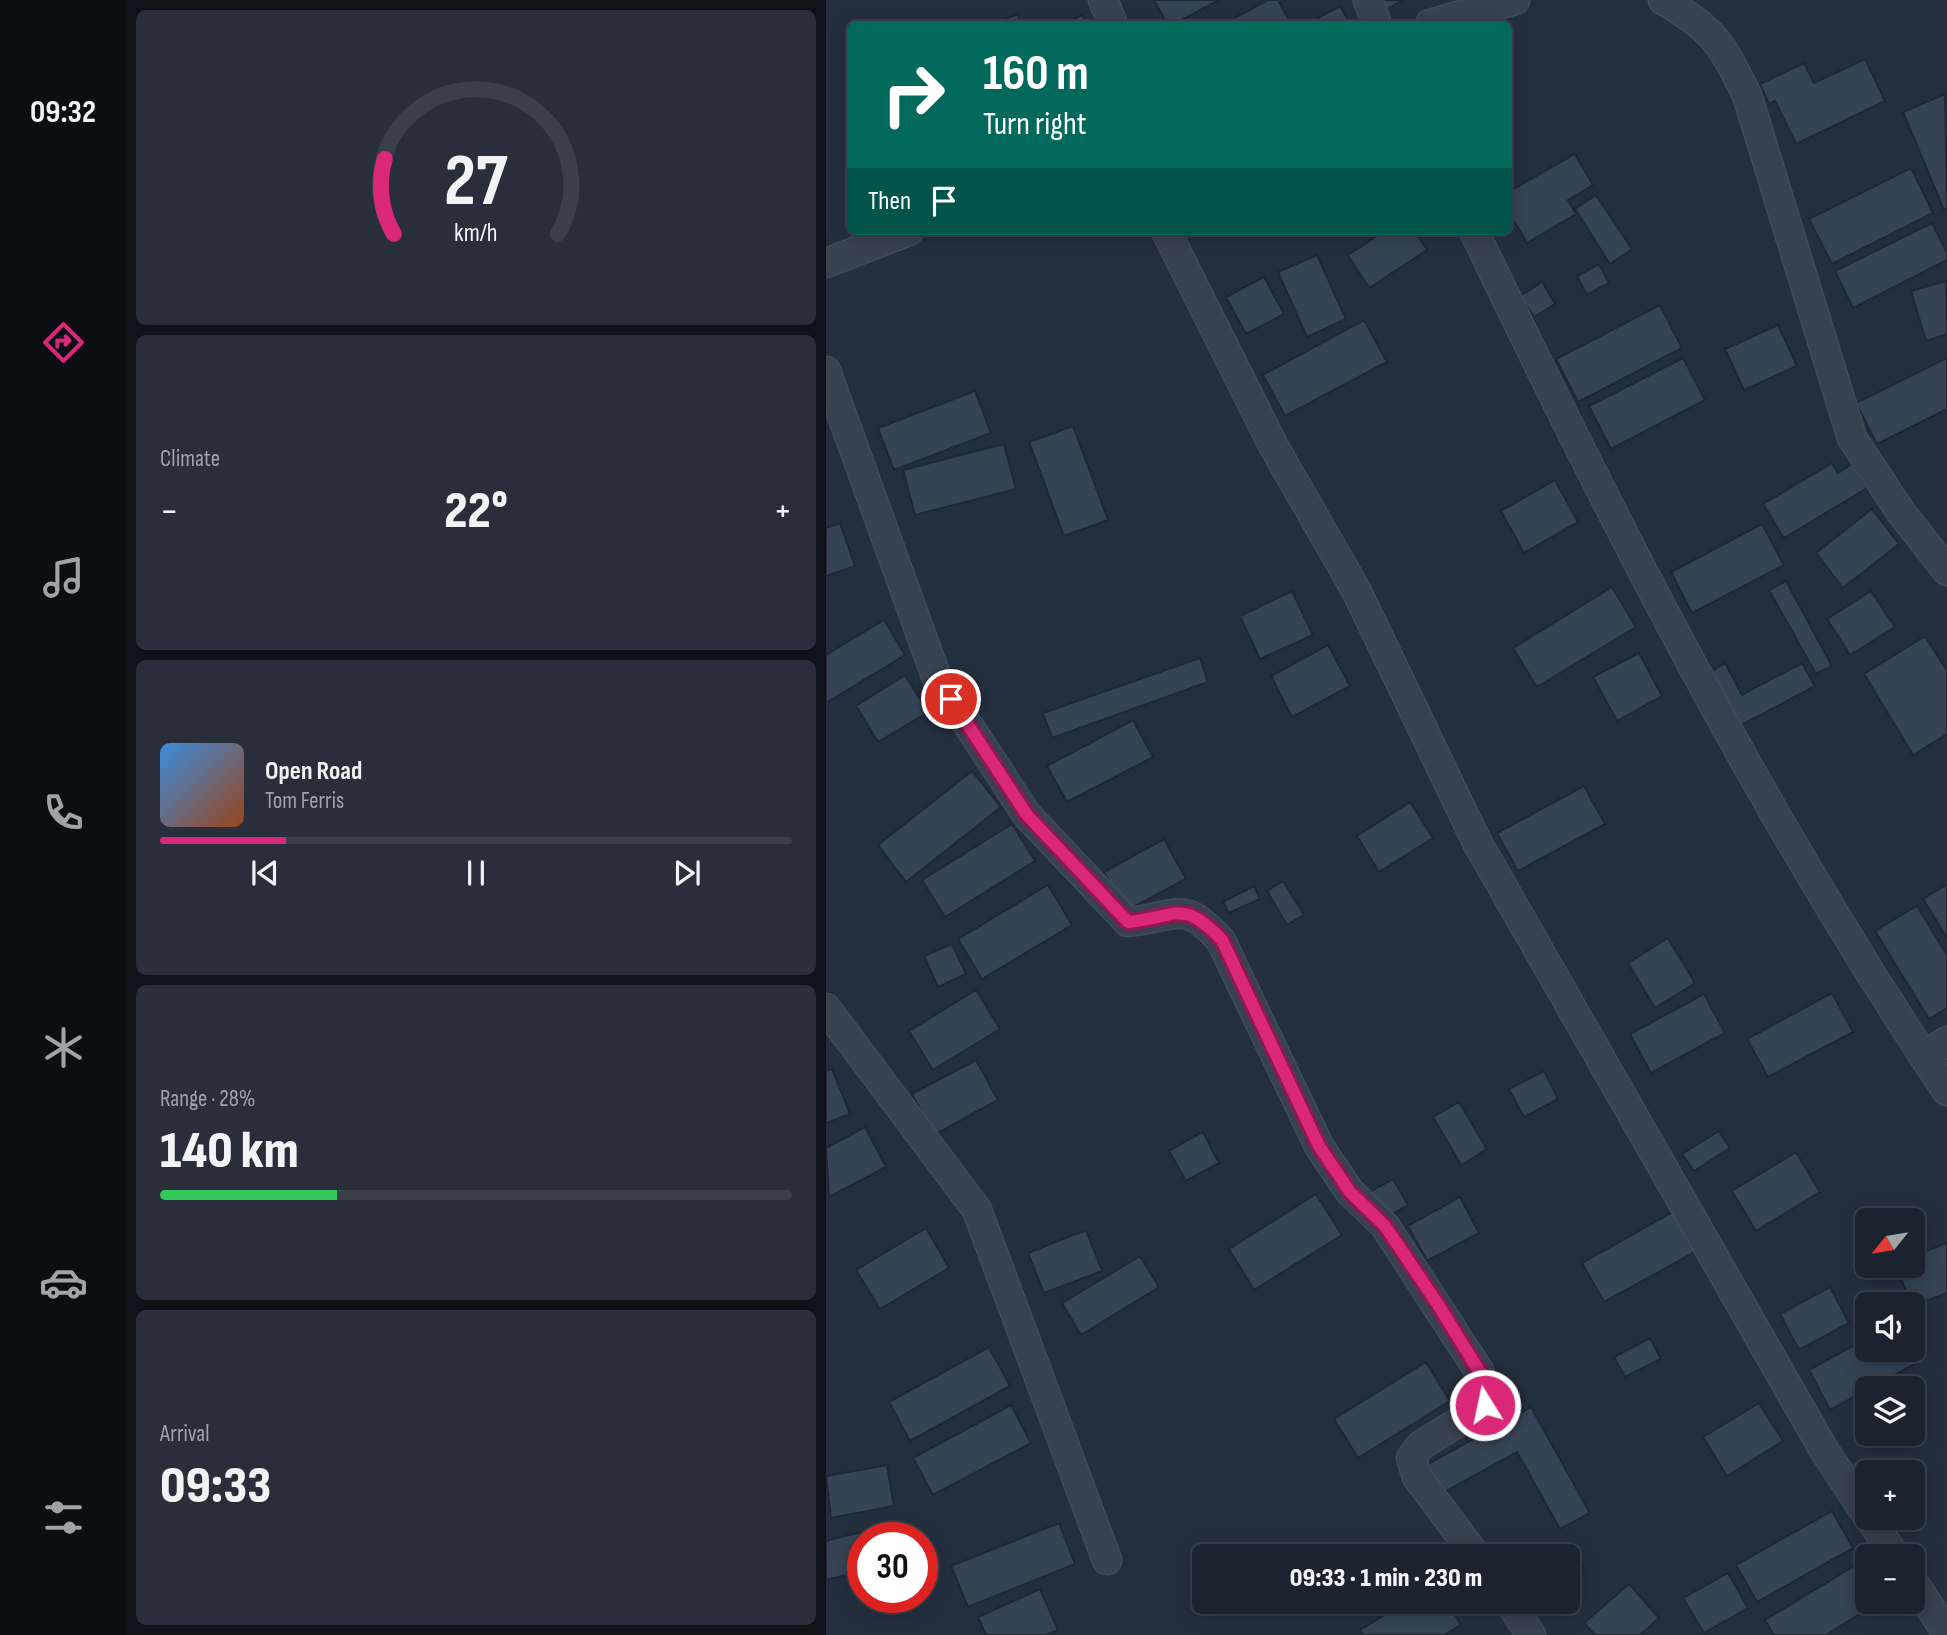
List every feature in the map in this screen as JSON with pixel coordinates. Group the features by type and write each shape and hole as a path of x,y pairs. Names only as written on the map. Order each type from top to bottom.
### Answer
{"street":[{"path":"1103,0 1113,21"},
{"path":"1368,0 1376,21"},
{"path":"1441,21 1515,0"},
{"path":"1663,0 1698,20 1721,44 1741,85 1852,438 1900,510 1947,571"},
{"path":"826,263 899,235"},
{"path":"1168,235 1274,447 1356,590 1477,842 1824,1450 1855,1496"},
{"path":"1476,235 1584,460 1790,844 1947,1091"},
{"path":"826,371 936,676 1027,815 1112,908 1128,922 1179,912 1200,918 1222,940 1319,1146 1350,1192 1385,1226 1479,1371 1486,1392 1485,1405 1420,1446 1411,1458 1417,1476 1467,1544"},
{"path":"826,1007 977,1210 1107,1560"},
{"path":"1924,1056 1947,1041"},
{"path":"1925,1600 1947,1633"},
{"path":"1517,1614 1531,1635"}],"building":[{"path":"1154,0 1219,0 1180,21 1165,21"},
{"path":"1268,0 1278,0 1289,21 1229,21"},
{"path":"1375,0 1402,0 1383,12"},
{"path":"1340,6 1348,21 1312,21"},
{"path":"1017,14 1020,21 1002,21"},
{"path":"1082,15 1085,21 1071,21"},
{"path":"1865,59 1885,101 1796,144 1775,101 1769,104 1760,84 1804,63 1814,83"},
{"path":"1945,94 1947,209 1944,210 1903,112"},
{"path":"1575,154 1593,185 1568,200 1576,214 1527,243 1512,218 1512,190"},
{"path":"1911,168 1933,213 1832,264 1809,219"},
{"path":"1596,195 1632,249 1610,264 1575,209"},
{"path":"1932,223 1947,253 1947,260 1853,308 1835,271"},
{"path":"1379,235 1418,235 1427,250 1369,288 1348,255"},
{"path":"1317,255 1346,319 1307,337 1278,272"},
{"path":"1599,264 1609,283 1587,295 1577,276"},
{"path":"1264,277 1284,314 1246,334 1226,297"},
{"path":"1946,281 1947,334 1926,341 1911,291"},
{"path":"1542,282 1555,304 1534,317 1520,296"},
{"path":"1660,305 1682,348 1578,402 1556,359"},
{"path":"1364,320 1387,362 1285,416 1263,375"},
{"path":"1778,325 1797,366 1744,390 1725,349"},
{"path":"1683,358 1705,400 1611,449 1589,406"},
{"path":"1947,358 1947,409 1877,444 1856,403"},
{"path":"975,391 991,433 894,470 878,428"},
{"path":"1073,426 1108,520 1064,536 1029,442"},
{"path":"1004,444 1016,489 915,515 903,470"},
{"path":"1832,463 1838,473 1852,464 1867,488 1784,538 1763,504"},
{"path":"1555,480 1578,522 1524,553 1501,511"},
{"path":"1872,509 1899,544 1843,588 1816,553"},
{"path":"840,523 855,566 826,576 826,528"},
{"path":"1762,524 1784,565 1692,613 1671,572"},
{"path":"1786,581 1832,666 1816,674 1769,590"},
{"path":"1612,587 1636,627 1537,687 1513,648"},
{"path":"1292,591 1313,635 1260,659 1240,616"},
{"path":"1871,591 1895,627 1850,655 1827,619"},
{"path":"884,620 905,655 826,703 826,655"},
{"path":"1925,636 1947,671 1947,734 1913,755 1864,674"},
{"path":"1328,645 1350,686 1292,717 1271,676"},
{"path":"1639,653 1662,696 1617,721 1593,677"},
{"path":"1200,658 1208,682 1052,738 1043,713"},
{"path":"1725,663 1742,695 1802,663 1815,686 1738,727 1709,673"},
{"path":"905,675 928,712 878,742 856,706"},
{"path":"1133,720 1153,757 1067,802 1047,766"},
{"path":"972,771 1001,807 906,882 878,845"},
{"path":"1584,786 1605,824 1518,871 1497,833"},
{"path":"1410,802 1433,838 1379,872 1357,836"},
{"path":"1012,824 1035,861 945,917 922,880"},
{"path":"1164,839 1186,879 1126,911 1104,872"},
{"path":"1283,881 1304,915 1287,925 1267,891"},
{"path":"1947,884 1947,938 1923,899"},
{"path":"1048,885 1072,925 982,979 958,939"},
{"path":"1254,886 1260,899 1229,913 1223,902"},
{"path":"1917,906 1947,955 1947,1008 1929,1019 1875,931"},
{"path":"1668,938 1695,983 1655,1008 1628,963"},
{"path":"952,944 966,974 938,987 924,956"},
{"path":"976,990 1000,1029 933,1070 909,1031"},
{"path":"1832,993 1853,1032 1768,1077 1747,1039"},
{"path":"1704,994 1725,1033 1651,1073 1630,1034"},
{"path":"976,1060 998,1100 934,1135 912,1094"},
{"path":"832,1069 850,1114 826,1123 826,1071"},
{"path":"1544,1071 1558,1099 1524,1117 1509,1089"},
{"path":"1459,1102 1487,1149 1461,1165 1433,1117"},
{"path":"865,1127 886,1167 829,1197 826,1148"},
{"path":"1719,1131 1730,1148 1694,1171 1682,1154"},
{"path":"1203,1132 1219,1163 1186,1181 1169,1151"},
{"path":"1796,1152 1820,1192 1756,1231 1732,1191"},
{"path":"1393,1179 1408,1205 1385,1218 1370,1192"},
{"path":"1316,1194 1342,1235 1254,1290 1229,1249"},
{"path":"1460,1197 1479,1233 1427,1261 1408,1226"},
{"path":"1673,1212 1695,1252 1604,1302 1582,1263"},
{"path":"926,1228 949,1268 880,1309 856,1270"},
{"path":"1086,1230 1102,1271 1044,1293 1028,1253"},
{"path":"1947,1243 1947,1293 1925,1301 1925,1292 1907,1292 1901,1278 1925,1278 1925,1251"},
{"path":"1140,1256 1159,1287 1081,1335 1062,1303"},
{"path":"1830,1287 1849,1323 1799,1350 1780,1314"},
{"path":"1650,1338 1661,1359 1625,1377 1614,1357"},
{"path":"1855,1345 1855,1362 1919,1362 1893,1376 1855,1376 1855,1396 1830,1410 1809,1370"},
{"path":"989,1347 1010,1386 910,1441 889,1402"},
{"path":"1426,1362 1450,1401 1358,1458 1334,1419"},
{"path":"1759,1403 1783,1441 1727,1476 1703,1437"},
{"path":"1011,1405 1031,1443 933,1495 913,1458"},
{"path":"1531,1407 1590,1513 1560,1529 1517,1452 1439,1495 1423,1467"},
{"path":"887,1465 894,1506 831,1518 826,1476"},
{"path":"1832,1511 1853,1548 1757,1602 1736,1565"},
{"path":"1059,1523 1075,1564 968,1607 951,1566"},
{"path":"847,1536 847,1575 826,1580 826,1541"},
{"path":"1855,1566 1855,1614 1860,1614 1826,1635 1774,1635 1765,1620"},
{"path":"1728,1573 1748,1608 1704,1633 1683,1598"},
{"path":"1629,1584 1659,1618 1640,1635 1595,1635 1584,1623"},
{"path":"1040,1589 1058,1630 1046,1635 986,1635 978,1617"},
{"path":"1386,1614 1455,1614 1461,1625 1444,1635 1363,1635 1360,1630"}],"route":[{"path":"951,699 1027,815 1112,908 1128,922 1179,912 1200,918 1222,940 1319,1146 1350,1192 1385,1226 1437,1303 1479,1371 1486,1392 1485,1405"}]}
